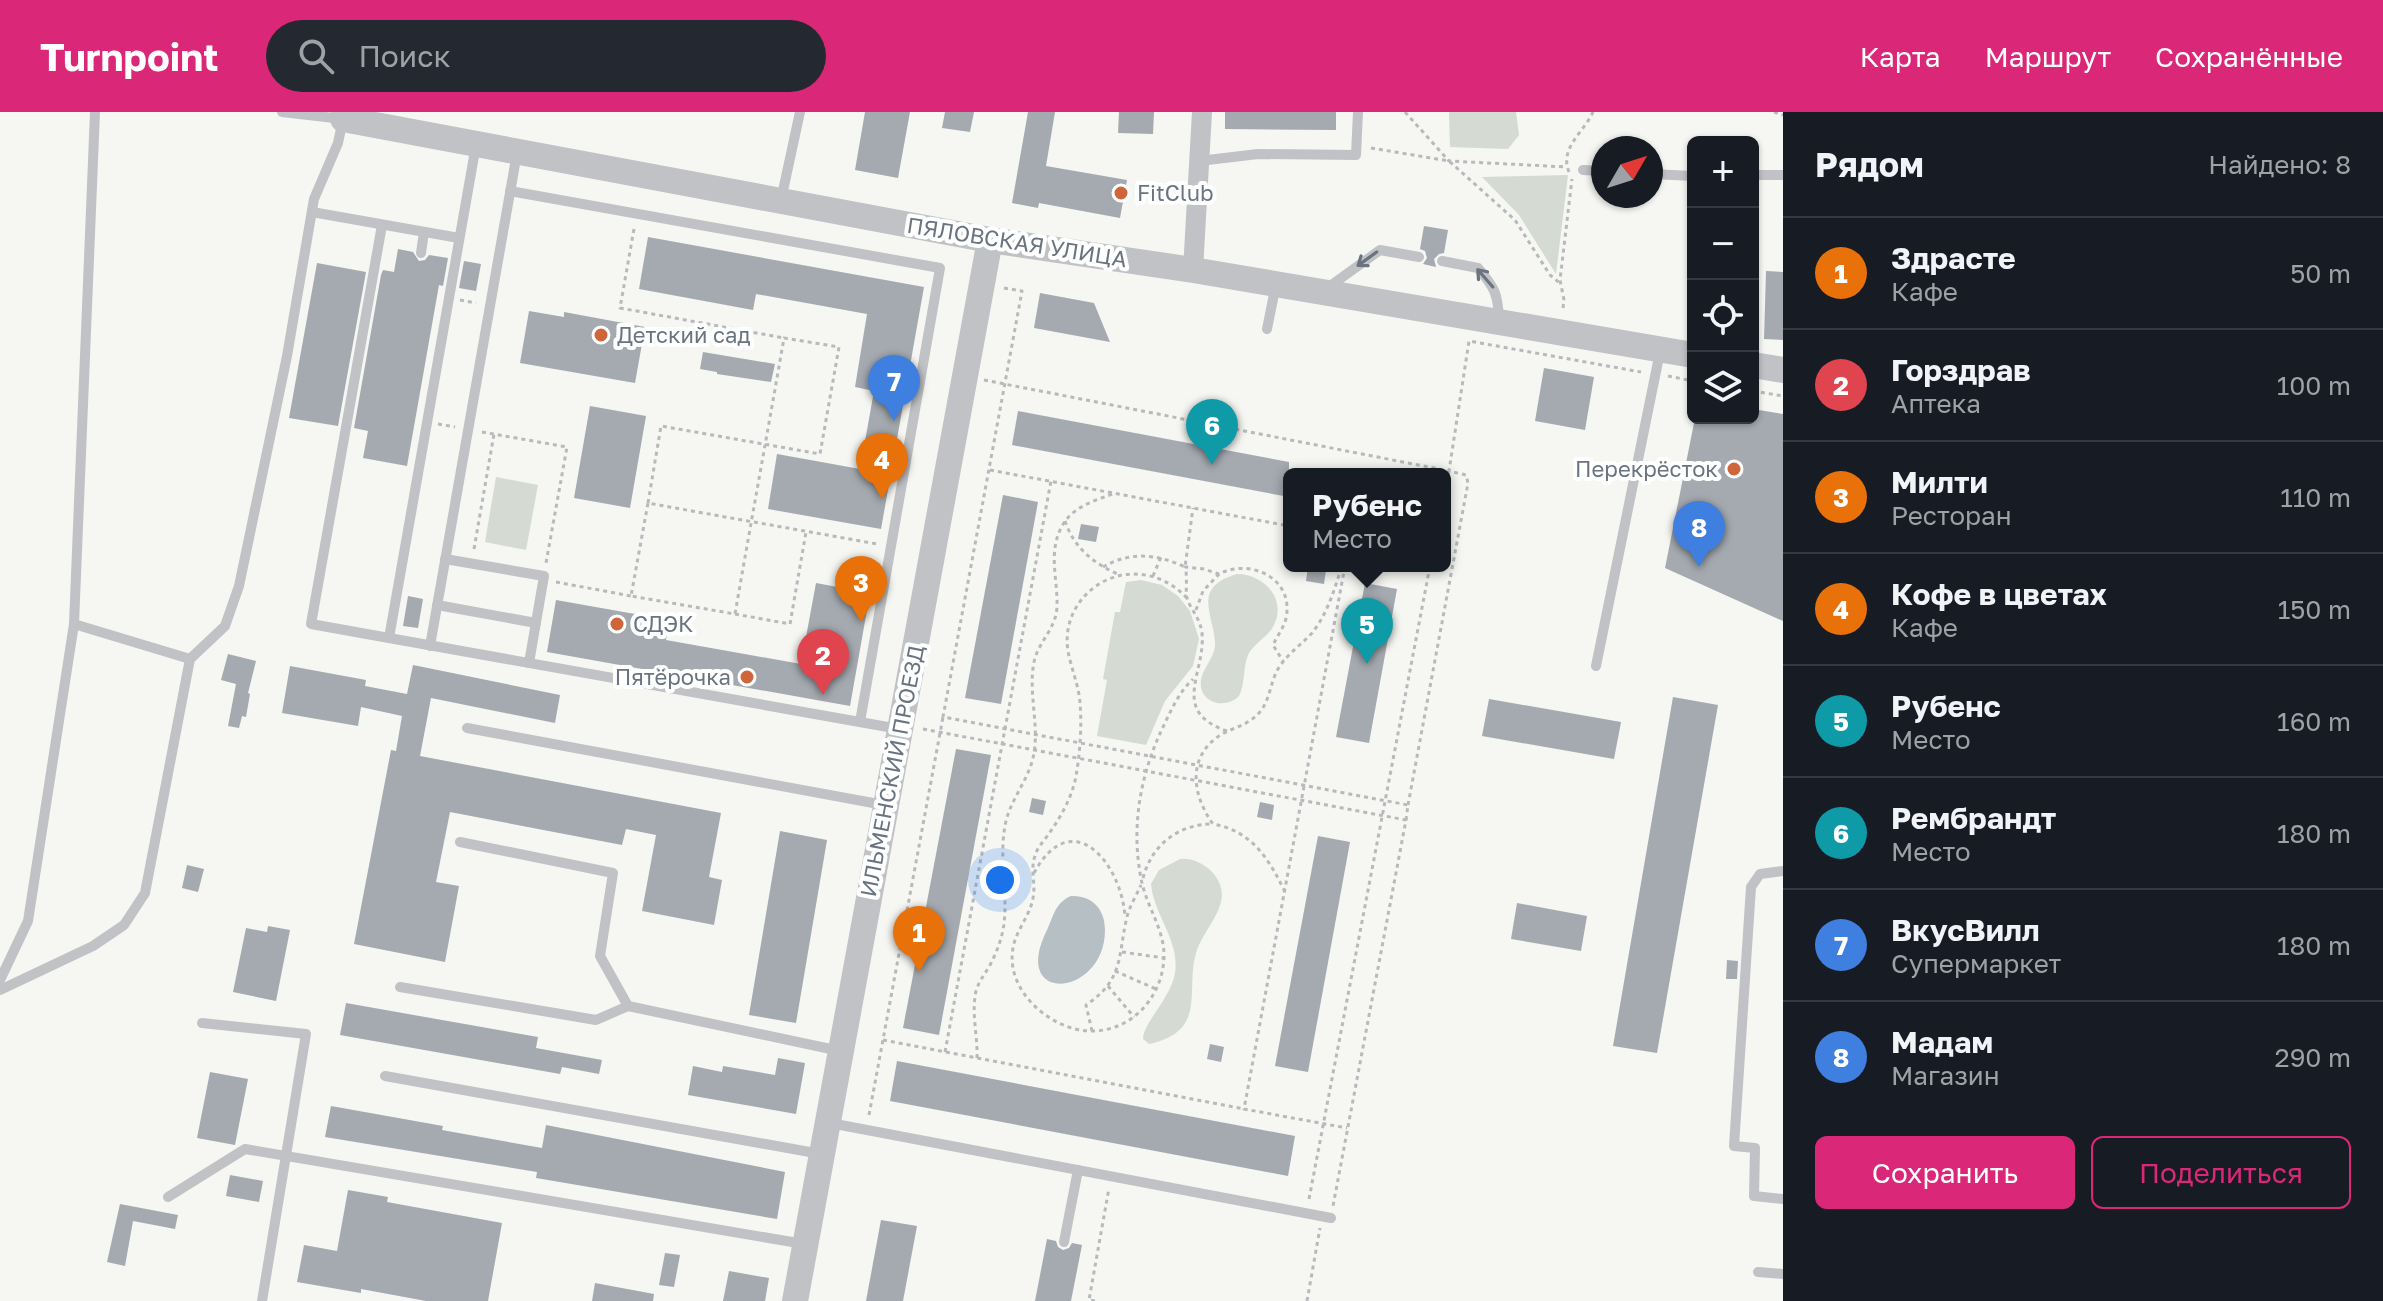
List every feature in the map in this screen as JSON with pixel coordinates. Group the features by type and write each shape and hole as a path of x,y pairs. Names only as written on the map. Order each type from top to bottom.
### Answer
{"street":[{"path":"1193,270 1202,112"},
{"name":"ПЯЛОВСКАЯ УЛИЦА","path":"344,115 517,151 990,240 1193,270 1499,322 1658,362 1687,356"},
{"name":"ИЛЬМЕНСКИЙ ПРОЕЗД","path":"795,1301 990,240"},
{"path":"1759,366 1783,370"}],"lane":[{"path":"0,980 28,921 74,624 95,112"},
{"path":"0,990 104,939 124,925 145,893 190,659 225,626 239,586 287,356 317,188 338,143 344,115 282,112"},
{"path":"781,201 800,112"},
{"path":"1199,161 1258,154 1356,155 1358,112"},
{"path":"389,638 476,143"},
{"path":"430,646 517,151"},
{"path":"1583,170 1591,170"},
{"path":"1663,175 1687,176"},
{"path":"1759,175 1783,175"},
{"path":"510,191 940,268 860,722"},
{"path":"312,212 459,238"},
{"path":"382,225 311,624 900,727"},
{"path":"421,253 424,232"},
{"path":"1322,292 1380,250 1419,257"},
{"path":"1442,261 1478,268 1498,297 1499,322"},
{"path":"1267,329 1276,284"},
{"path":"1596,666 1658,362"},
{"path":"445,559 544,578 529,663"},
{"path":"437,605 536,623"},
{"path":"74,624 190,659"},
{"path":"467,728 886,805"},
{"path":"460,842 613,873 600,956 628,1006"},
{"path":"1783,871 1760,874 1751,887 1734,1146 1755,1148 1754,1196 1783,1199"},
{"path":"400,987 596,1020 628,1006 840,1051"},
{"path":"202,1023 306,1034 262,1301"},
{"path":"385,1076 821,1154"},
{"path":"827,1123 1327,1217"},
{"path":"168,1197 245,1149 804,1244"},
{"path":"1064,1242 1078,1170"},
{"path":"1758,1272 1783,1274"}],"path":[{"path":"1405,112 1449,161 1515,220 1550,275 1561,284"},
{"path":"1563,308 1561,284 1572,178 1566,167 1570,146 1593,112"},
{"path":"1774,112 1783,115"},
{"path":"1356,146 1449,161 1583,170"},
{"path":"631,596 661,426 820,454 839,347 620,308 636,213"},
{"path":"866,1130 1022,291 1003,288"},
{"path":"735,614 784,338"},
{"path":"1449,468 1469,341 1658,362 1687,378"},
{"path":"965,377 1434,468"},
{"path":"1759,392 1783,396"},
{"path":"427,422 567,447 544,578 790,624 806,531"},
{"path":"472,563 494,434"},
{"path":"989,470 1283,525"},
{"path":"1307,1301 1348,1128 1469,480 1464,474 1451,471"},
{"path":"945,1052 1051,481"},
{"path":"977,1058 976,991 998,947 1004,925 1001,861 1004,832 1008,811 1031,766 1035,750 1033,665 1056,616 1055,551 1059,531 1081,507 1115,493"},
{"path":"648,503 891,547"},
{"path":"1187,598 1185,567 1193,508"},
{"path":"1065,521 1077,545 1103,567 1122,575"},
{"path":"1103,567 1137,555 1161,557 1185,567 1219,574"},
{"path":"1153,576 1161,557"},
{"path":"1195,611 1203,591 1219,574 1245,567 1265,573 1278,584 1288,609 1283,629 1273,647 1283,661"},
{"path":"1213,824 1198,800 1194,780 1197,765 1211,743 1228,731 1243,726 1260,711 1283,661 1307,638 1325,614 1342,572"},
{"path":"1244,1109 1343,572"},
{"path":"1306,1213 1429,572"},
{"path":"1193,679 1170,712 1150,757 1138,812 1142,882 1160,932 1164,958 1156,989 1134,1017 1119,1026 1092,1031 1069,1027 1046,1015 1025,995 1017,982 1012,963 1013,950 1030,909 1035,855 1070,796 1078,758 1080,699 1067,647 1069,624 1080,600 1109,579 1122,575 1153,576 1172,585 1187,598 1195,611 1202,640 1193,693 1199,712 1212,724 1228,731"},
{"path":"943,717 1408,805"},
{"path":"900,727 1406,820"},
{"path":"1092,1031 1086,1005 1108,986 1122,952 1126,920 1152,856 1166,840 1187,827 1213,824 1238,832 1260,849 1285,892"},
{"path":"1034,874 1045,856 1061,844 1087,844 1100,853 1112,869 1122,894 1126,920"},
{"path":"1122,952 1164,958"},
{"path":"1115,971 1156,989"},
{"path":"1108,986 1134,1017"},
{"path":"883,1040 1348,1128"},
{"path":"1095,1301 1089,1300 1111,1177"}],"shaded area":[{"path":"1449,112 1516,112 1519,135 1508,149 1450,147"},
{"path":"1568,175 1556,274 1519,215 1482,177"},
{"path":"496,477 538,485 526,550 485,542"},
{"path":"1237,574 1256,578 1270,589 1275,597 1277,615 1272,629 1249,653 1239,696 1227,703 1220,703 1208,699 1201,688 1202,676 1215,646 1209,595 1222,580"},
{"path":"1141,580 1162,585 1178,596 1190,611 1199,639 1193,666 1165,701 1146,745 1097,736 1115,612 1120,612 1126,582"},
{"path":"1180,859 1195,861 1209,869 1218,880 1222,891 1221,901 1196,953 1187,1020 1180,1030 1168,1038 1149,1044 1143,1039 1144,1033 1168,992 1176,961 1151,884 1159,870"},
{"path":"1071,896 1085,898 1096,905 1103,916 1105,930 1101,952 1091,969 1077,979 1062,984 1049,981 1040,971 1039,955 1056,910 1061,902"}],"building":[{"path":"865,112 910,112 898,178 855,170"},
{"path":"945,112 974,112 970,132 942,128"},
{"path":"1028,112 1055,112 1046,166 1127,180 1120,218 1039,203 1038,208 1012,203"},
{"path":"1119,112 1154,112 1153,134 1118,133"},
{"path":"1225,112 1336,112 1336,130 1225,129"},
{"path":"1424,226 1448,230 1444,253 1434,259 1436,267 1423,264 1427,258 1425,251 1420,249"},
{"path":"648,237 924,287 881,529 768,509 777,454 860,469 874,391 855,387 867,314 756,294 753,310 639,289"},
{"path":"398,249 413,252 419,261 429,255 448,258 443,286 439,285 407,466 363,458 368,431 354,428 381,275 383,270 394,272"},
{"path":"464,261 481,264 476,291 459,288"},
{"path":"317,263 366,272 338,426 289,418"},
{"path":"1766,271 1783,272 1783,340 1764,339"},
{"path":"1040,293 1094,303 1110,342 1034,328"},
{"path":"529,311 564,317 564,312 645,327 635,383 520,363"},
{"path":"703,352 775,364 771,382 700,369"},
{"path":"1544,368 1594,377 1585,430 1535,421"},
{"path":"590,406 646,416 630,508 574,498"},
{"path":"1759,410 1783,414 1783,621 1665,568 1694,424 1759,424"},
{"path":"1018,411 1289,462 1289,468 1283,468 1283,496 1012,445"},
{"path":"1003,495 1038,502 1001,704 965,698"},
{"path":"1081,524 1099,527 1096,542 1078,539"},
{"path":"1307,572 1326,572 1324,584 1306,581"},
{"path":"816,583 870,593 850,706 547,652 556,600 669,620 666,640 801,664"},
{"path":"1365,583 1397,589 1369,743 1336,737"},
{"path":"408,596 423,599 418,628 403,626"},
{"path":"228,654 256,661 246,717 242,716 239,728 228,726 236,684 221,680"},
{"path":"413,665 560,695 555,723 431,698 420,756 721,813 709,877 722,880 714,925 642,911 656,835 626,829 622,845 450,812 436,882 459,886 445,962 354,944 391,750 396,751 402,716 361,707 358,726 282,713 290,666 366,680 365,686 407,694"},
{"path":"1673,697 1718,705 1657,1053 1613,1046"},
{"path":"1489,699 1621,722 1614,759 1482,736"},
{"path":"956,749 991,755 939,1035 903,1028"},
{"path":"1032,798 1046,801 1043,815 1029,812"},
{"path":"1260,802 1274,805 1272,820 1257,817"},
{"path":"780,831 827,840 796,1023 749,1015"},
{"path":"1318,836 1350,842 1308,1072 1275,1066"},
{"path":"187,865 204,869 198,892 182,888"},
{"path":"1517,903 1587,916 1581,951 1511,939"},
{"path":"268,926 290,930 276,1001 233,992 246,928 267,932"},
{"path":"1727,960 1738,961 1737,979 1726,979"},
{"path":"346,1003 538,1037 536,1048 602,1060 599,1074 562,1067 560,1074 340,1035"},
{"path":"1210,1044 1224,1047 1221,1062 1207,1059"},
{"path":"778,1058 805,1063 796,1114 688,1095 693,1066 722,1072 723,1066 775,1075"},
{"path":"897,1061 1295,1136 1288,1176 890,1101"},
{"path":"210,1072 248,1079 235,1145 197,1138"},
{"path":"331,1106 542,1148 546,1125 785,1172 777,1219 536,1178 537,1172 325,1137"},
{"path":"230,1175 263,1181 259,1202 226,1196"},
{"path":"348,1190 388,1197 387,1202 502,1223 488,1301 426,1301 361,1289 361,1293 297,1282 304,1245 337,1251"},
{"path":"120,1204 178,1215 175,1229 133,1221 125,1266 107,1262"},
{"path":"881,1220 917,1226 903,1301 866,1301"},
{"path":"1047,1239 1056,1241 1063,1250 1072,1243 1082,1245 1071,1301 1035,1301"},
{"path":"665,1253 680,1255 674,1287 659,1285"},
{"path":"729,1271 769,1278 765,1301 723,1301"},
{"path":"595,1283 654,1294 653,1301 592,1301"}],"place":[{"name":"FitClub","path":"1121,193"},
{"name":"Детский сад","path":"601,335"},
{"name":"ВкусВилл","path":"894,421"},
{"name":"Рембрандт","path":"1212,465"},
{"name":"Перекрёсток","path":"1734,469"},
{"name":"Кофе в цветах","path":"882,499"},
{"name":"Мадам","path":"1699,567"},
{"name":"Милти","path":"861,622"},
{"name":"СДЭК","path":"617,624"},
{"name":"Рубенс","path":"1367,664"},
{"name":"Пятёрочка","path":"747,677"},
{"name":"Горздрав","path":"823,695"},
{"name":"Здрасте","path":"919,972"}]}
